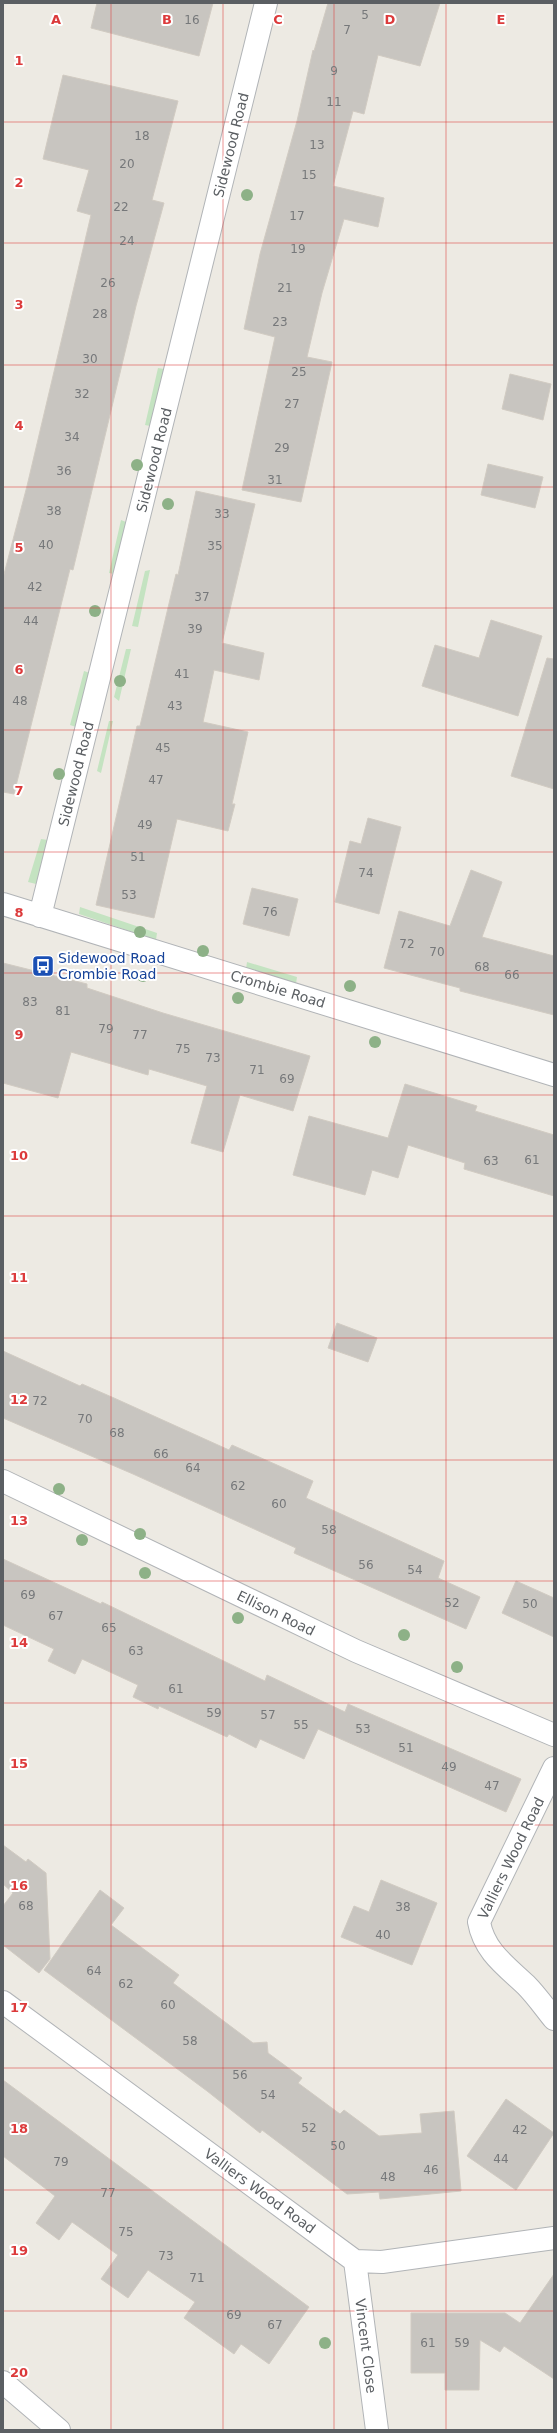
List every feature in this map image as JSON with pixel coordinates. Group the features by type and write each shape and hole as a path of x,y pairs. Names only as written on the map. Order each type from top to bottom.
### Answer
{"street":[{"name":"Sidewood Road","path":"40,916 266,3"},
{"name":"Crombie Road","path":"3,904 554,1075"},
{"name":"Ellison Road","path":"3,1481 356,1651 554,1736"},
{"name":"Valliers Wood Road","path":"554,1768 479,1922 481,1936 490,1950 527,1986 554,2019"},
{"name":"Valliers Wood Road","path":"3,2002 355,2261"},
{"path":"355,2261 382,2262 554,2238"},
{"name":"Vincent Close","path":"355,2261 377,2430"},
{"path":"3,2382 59,2430"}],"green space":[{"path":"158,368 164,369 150,426 145,425"},
{"path":"121,520 126,522 114,574 109,573"},
{"path":"150,570 138,627 132,626 145,571"},
{"path":"126,649 131,649 119,701 114,697"},
{"path":"84,671 90,673 76,727 70,725"},
{"path":"109,721 113,721 101,773 97,771"},
{"path":"41,839 48,840 36,884 28,882"},
{"path":"80,907 157,933 156,940 79,914"},
{"path":"247,962 297,977 296,984 246,969"}],"building":[{"path":"97,3 213,3 199,56 91,28"},
{"path":"328,3 440,3 420,66 378,55 364,114 353,111 333,186 384,198 378,227 344,219 322,293 307,357 332,362 301,502 242,490 275,337 244,329 260,254 297,121 313,50 314,51"},
{"path":"63,75 178,101 152,200 164,203 136,306 73,570 70,569 14,794 3,792 3,578 27,486 91,215 77,211 89,170 43,159"},
{"path":"510,374 551,384 543,420 502,409"},
{"path":"488,464 543,477 535,508 481,495"},
{"path":"196,491 255,504 222,643 264,653 259,680 214,670 203,722 248,732 232,804 235,804 228,831 177,819 154,918 96,905 137,726 140,726 176,574 178,575"},
{"path":"491,620 542,636 518,716 422,686 435,645 479,658"},
{"path":"547,658 554,659 554,789 511,776"},
{"path":"368,818 401,827 379,914 335,902 350,841 361,844"},
{"path":"471,870 502,882 482,937 554,956 554,1015 460,991 460,988 384,968 399,911 450,926"},
{"path":"252,888 298,899 289,936 243,924"},
{"path":"3,963 87,984 87,988 163,1013 310,1056 293,1111 240,1095 223,1152 191,1143 207,1086 149,1069 148,1075 71,1052 58,1098 3,1083"},
{"path":"405,1084 477,1106 475,1111 554,1135 554,1196 464,1169 465,1163 408,1145 398,1178 372,1170 365,1195 293,1175 309,1116 388,1138"},
{"path":"337,1323 377,1338 368,1362 328,1348"},
{"path":"3,1351 80,1386 82,1384 114,1398 229,1450 232,1445 313,1481 306,1498 444,1561 438,1578 480,1597 466,1629 294,1553 296,1548 133,1474 3,1418"},
{"path":"3,1559 101,1604 102,1602 265,1681 267,1675 345,1712 348,1704 521,1779 506,1812 318,1729 304,1759 260,1739 256,1748 229,1734 227,1737 159,1706 158,1709 133,1697 138,1685 82,1659 75,1674 48,1661 54,1649 3,1625"},
{"path":"516,1581 554,1598 554,1637 502,1613"},
{"path":"3,1845 26,1862 28,1859 46,1873 50,1959 39,1973 3,1945 3,1906 13,1893 3,1884"},
{"path":"381,1880 437,1903 412,1965 341,1937 354,1906 369,1912"},
{"path":"100,1890 124,1908 111,1925 179,1975 173,1983 253,2043 267,2042 268,2053 302,2078 298,2083 340,2114 344,2110 379,2136 422,2133 420,2114 454,2111 461,2191 380,2199 379,2192 347,2194 262,2130 260,2133 207,2091 44,1970"},
{"path":"3,2080 309,2307 269,2364 241,2344 234,2354 184,2318 195,2302 148,2270 128,2298 101,2279 118,2255 72,2222 59,2240 36,2223 55,2196 3,2156"},
{"path":"506,2099 554,2133 516,2190 467,2156"},
{"path":"554,2274 554,2379 504,2346 500,2352 480,2340 479,2390 445,2390 445,2373 411,2373 411,2313 505,2313 520,2323"}],"place":[{"name":"Sidewood Road Crombie Road","path":"43,966"}]}
